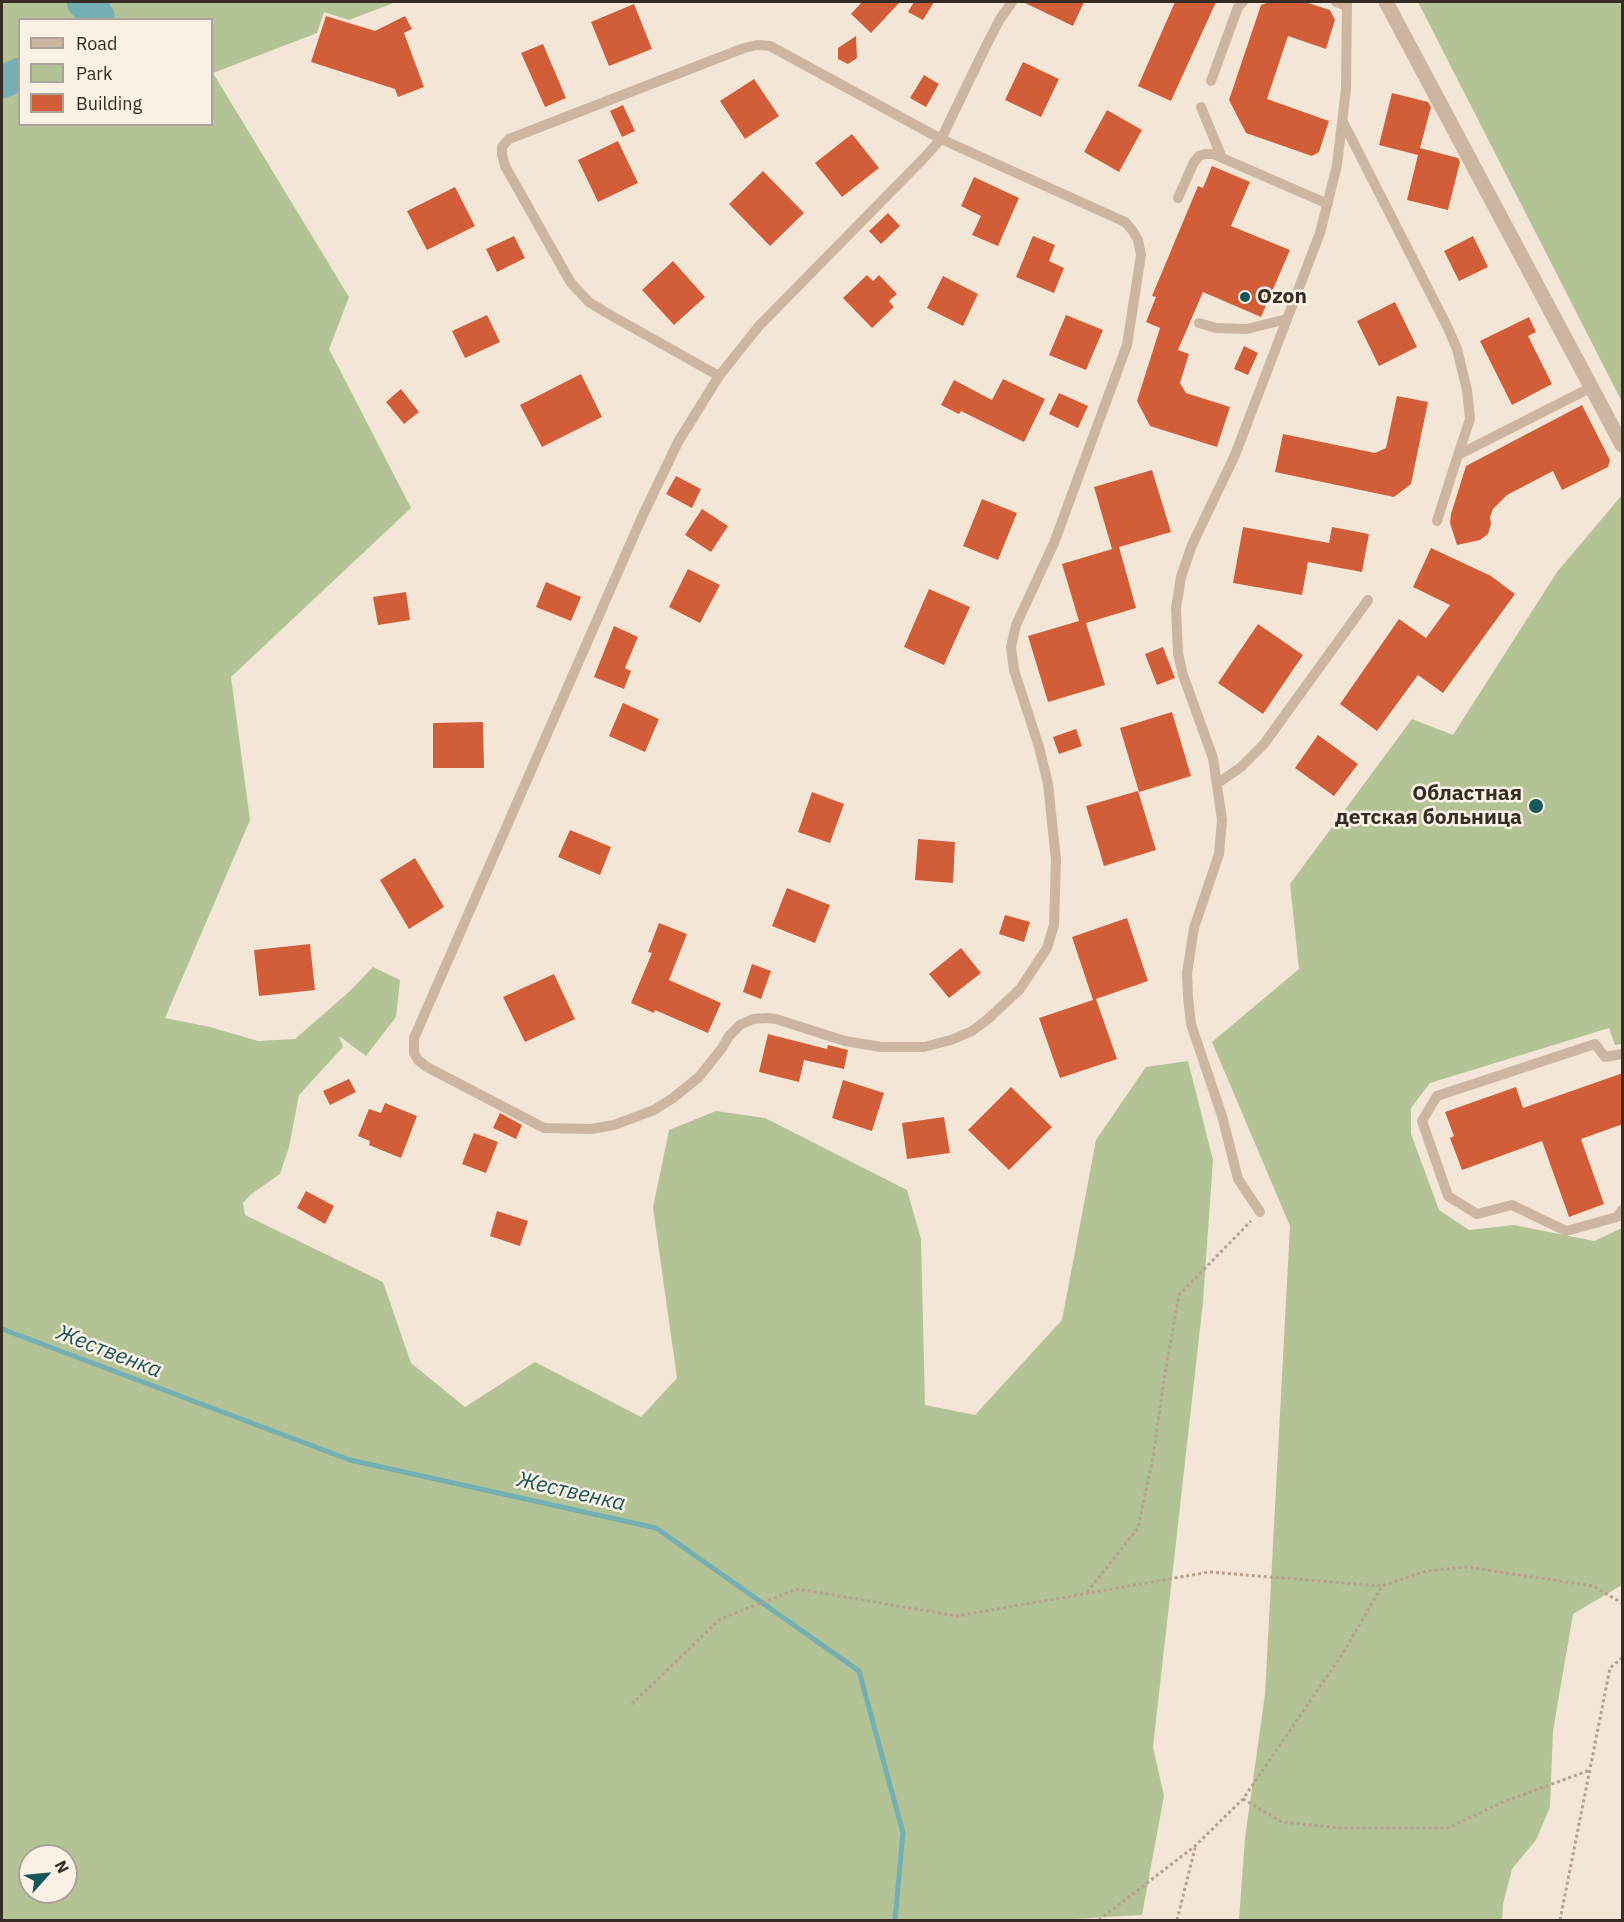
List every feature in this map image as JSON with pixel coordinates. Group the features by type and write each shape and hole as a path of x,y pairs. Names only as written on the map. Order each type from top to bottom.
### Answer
{"street":[{"path":"1386,2 1623,445"}],"lane":[{"path":"719,376 605,312 579,293 562,271 505,166 502,154 505,143 509,139 757,45 770,46 941,139 1125,222 1138,240 1141,255 1127,345 1053,543 1012,637 1011,658 1044,767 1054,827 1057,897 1054,926 1047,948 1032,972 1006,1004 972,1030 951,1040 924,1047 881,1047 845,1041 776,1019 753,1019 740,1025 729,1036 699,1077 654,1110 614,1125 591,1129 544,1128 427,1067 418,1060 414,1053 414,1038 659,477 678,442 719,376 759,326 941,139 991,37 1012,2"},
{"path":"1211,81 1238,7 1243,2"},
{"path":"1260,1212 1238,1179 1221,1116 1191,1024 1187,973 1194,928 1219,854 1222,820 1218,783 1204,730 1183,675 1178,654 1176,608 1181,578 1192,545 1254,409 1310,262 1329,204 1343,122 1347,61 1347,4 1336,2"},
{"path":"1201,107 1222,158"},
{"path":"1343,122 1447,326 1457,350 1467,390 1470,418 1437,521"},
{"path":"1178,198 1194,162 1199,156 1213,154 1329,204"},
{"path":"1199,323 1216,328 1247,329 1287,319"},
{"path":"1458,455 1592,387"},
{"path":"1218,783 1241,767 1264,744 1368,600"},
{"path":"1623,1053 1605,1057 1595,1044 1437,1096 1422,1121 1448,1196 1477,1214 1512,1205 1566,1231 1617,1217 1623,1210"}],"path":[{"path":"1085,1593 1138,1528 1154,1458 1164,1379 1179,1295 1260,1212"},
{"path":"632,1704 720,1619 797,1589 957,1616 1209,1572 1382,1586 1426,1571 1466,1567 1593,1586 1623,1603"},
{"path":"1099,1920 1195,1846 1243,1799 1343,1653 1382,1586"},
{"path":"1560,1920 1610,1668 1623,1658"},
{"path":"1243,1799 1282,1822 1341,1828 1448,1828 1503,1802 1590,1770"},
{"path":"1177,1920 1195,1846"}],"green space":[{"path":"2,2 396,2 349,20 324,12 317,33 213,73 349,297 329,349 411,508 231,677 250,820 165,1018 210,1027 258,1041 295,1039 350,991 373,967 400,980 396,1017 366,1056 339,1036 343,1047 299,1095 289,1147 280,1174 250,1195 243,1203 245,1215 383,1282 411,1363 465,1407 535,1362 641,1417 677,1378 653,1208 669,1130 716,1111 765,1118 907,1190 921,1239 925,1405 975,1415 1062,1320 1096,1140 1146,1067 1188,1061 1213,1160 1203,1302 1153,1747 1164,1796 1142,1915 1057,1920 2,1920"},
{"path":"1418,2 1622,2 1622,402"},
{"path":"1622,495 1622,1044 1615,1045 1609,1028 1430,1083 1411,1108 1411,1134 1439,1210 1469,1230 1514,1225 1594,1241 1622,1228 1622,1585 1573,1614 1553,1731 1550,1807 1536,1840 1512,1869 1503,1904 1502,1920 1239,1920 1245,1838 1265,1694 1290,1226 1212,1042 1299,969 1290,884 1412,719 1453,735 1557,572"}],"building":[{"path":"862,2 900,2 871,33 851,14"},
{"path":"914,2 934,2 923,20 908,12"},
{"path":"1023,2 1084,2 1073,26"},
{"path":"1175,2 1216,2 1171,101 1138,86"},
{"path":"1269,2 1305,2 1330,10 1335,20 1326,49 1288,36 1267,99 1329,121 1319,152 1312,156 1246,133 1229,100 1261,5"},
{"path":"634,4 652,49 609,66 591,22"},
{"path":"326,16 375,31 405,16 412,29 404,33 424,87 398,97 395,89 311,62"},
{"path":"856,36 857,58 848,64 838,59 838,48"},
{"path":"543,44 566,98 545,107 521,53"},
{"path":"1023,62 1059,79 1041,117 1005,100"},
{"path":"924,75 939,84 926,107 910,98"},
{"path":"754,79 779,116 745,139 720,101"},
{"path":"1392,93 1428,102 1431,107 1420,148 1458,158 1460,162 1448,210 1407,200 1418,155 1379,145"},
{"path":"623,105 635,131 622,137 610,111"},
{"path":"1107,110 1142,130 1119,172 1084,152"},
{"path":"852,134 879,168 842,197 815,163"},
{"path":"618,141 638,183 598,202 578,160"},
{"path":"1212,166 1250,182 1231,226 1290,250 1261,317 1203,292 1178,350 1189,354 1180,383 1186,393 1230,407 1217,447 1150,426 1137,401 1160,328 1146,322 1156,297 1152,296 1198,186 1203,188"},
{"path":"763,171 804,213 770,246 729,204"},
{"path":"974,177 1019,198 998,246 972,235 981,216 961,206"},
{"path":"455,187 475,226 427,250 407,211"},
{"path":"888,213 900,226 881,244 869,231"},
{"path":"514,236 525,258 497,272 486,249"},
{"path":"1033,236 1055,245 1049,261 1064,268 1054,293 1016,277"},
{"path":"1473,236 1488,267 1459,281 1444,251"},
{"path":"673,261 705,297 674,325 642,290"},
{"path":"867,275 873,281 879,275 897,294 889,301 894,307 872,328 843,298"},
{"path":"943,276 978,294 963,326 927,308"},
{"path":"1395,302 1417,347 1379,366 1357,321"},
{"path":"487,315 500,342 465,358 452,331"},
{"path":"1066,315 1103,330 1086,370 1049,355"},
{"path":"1529,317 1536,332 1528,336 1552,384 1512,405 1480,341"},
{"path":"1244,346 1258,353 1248,375 1234,369"},
{"path":"581,374 602,417 542,447 520,405"},
{"path":"1003,379 1045,399 1024,442 961,411 959,414 941,405 954,380 992,400"},
{"path":"401,389 419,412 404,424 386,402"},
{"path":"1059,393 1088,406 1078,428 1049,414"},
{"path":"1397,396 1428,402 1411,484 1394,497 1275,472 1283,434 1375,453 1386,448"},
{"path":"1582,405 1610,460 1608,467 1562,490 1553,471 1507,495 1493,509 1488,534 1480,540 1457,545 1450,523 1451,514 1466,466"},
{"path":"1152,470 1171,532 1112,549 1094,487"},
{"path":"676,476 701,489 692,508 666,494"},
{"path":"982,499 1017,513 998,560 963,546"},
{"path":"702,509 728,526 711,552 685,535"},
{"path":"1243,527 1329,543 1332,527 1369,534 1362,572 1308,562 1302,595 1233,583"},
{"path":"1119,547 1136,608 1086,623 1105,685 1048,702 1028,636 1079,621 1062,564"},
{"path":"1431,548 1491,576 1515,594 1443,693 1418,675 1377,731 1340,704 1399,619 1426,638 1450,605 1413,587"},
{"path":"688,569 720,585 700,623 669,607"},
{"path":"546,582 581,597 571,621 536,607"},
{"path":"929,589 970,607 944,665 904,647"},
{"path":"406,592 410,620 378,625 373,597"},
{"path":"1258,624 1303,655 1263,714 1218,683"},
{"path":"614,626 638,637 625,668 631,671 624,689 594,677"},
{"path":"1163,647 1175,678 1157,685 1145,654"},
{"path":"623,703 659,719 645,752 609,736"},
{"path":"1172,712 1191,776 1139,792 1120,728"},
{"path":"483,722 484,768 433,768 433,723"},
{"path":"1076,729 1082,746 1059,754 1053,737"},
{"path":"1318,735 1358,764 1334,796 1295,768"},
{"path":"1138,791 1156,850 1104,866 1086,806"},
{"path":"812,792 844,804 830,843 798,832"},
{"path":"570,830 611,847 600,875 558,857"},
{"path":"918,839 955,842 953,883 915,880"},
{"path":"415,858 444,907 409,929 380,880"},
{"path":"787,888 830,905 815,943 772,926"},
{"path":"1005,915 1030,922 1024,942 999,934"},
{"path":"1127,918 1148,981 1096,999 1117,1059 1060,1078 1039,1018 1093,1000 1072,937"},
{"path":"659,923 687,934 669,980 721,1003 708,1033 655,1010 654,1013 631,1003 652,953 648,952"},
{"path":"310,944 315,990 259,996 254,950"},
{"path":"961,948 981,973 949,998 929,974"},
{"path":"752,964 771,971 761,999 743,992"},
{"path":"554,974 575,1019 525,1042 503,997"},
{"path":"768,1034 827,1049 828,1045 848,1050 844,1069 804,1060 799,1082 759,1072"},
{"path":"1623,1073 1623,1124 1581,1139 1604,1204 1569,1217 1542,1141 1462,1170 1450,1138 1454,1136 1445,1112 1516,1087 1523,1108"},
{"path":"349,1079 356,1092 330,1105 323,1091"},
{"path":"843,1080 884,1093 872,1131 832,1118"},
{"path":"1011,1087 1052,1127 1009,1170 968,1130"},
{"path":"385,1103 417,1116 401,1158 369,1145 370,1141 358,1136 369,1109 381,1113"},
{"path":"500,1113 522,1125 516,1139 493,1128"},
{"path":"944,1117 950,1153 907,1159 902,1123"},
{"path":"474,1133 498,1142 486,1173 462,1164"},
{"path":"306,1191 334,1206 325,1224 297,1208"},
{"path":"497,1211 528,1221 520,1246 490,1236"}],"waterway":[{"path":"83,2 98,16 96,18"},
{"path":"2,82 18,75"},
{"name":"Жественка","path":"2,1329 350,1460 656,1528 859,1671 903,1833 895,1920"}],"place":[{"name":"Ozon","path":"1245,297"},
{"name":"Областная детская больница","path":"1536,806"}]}
